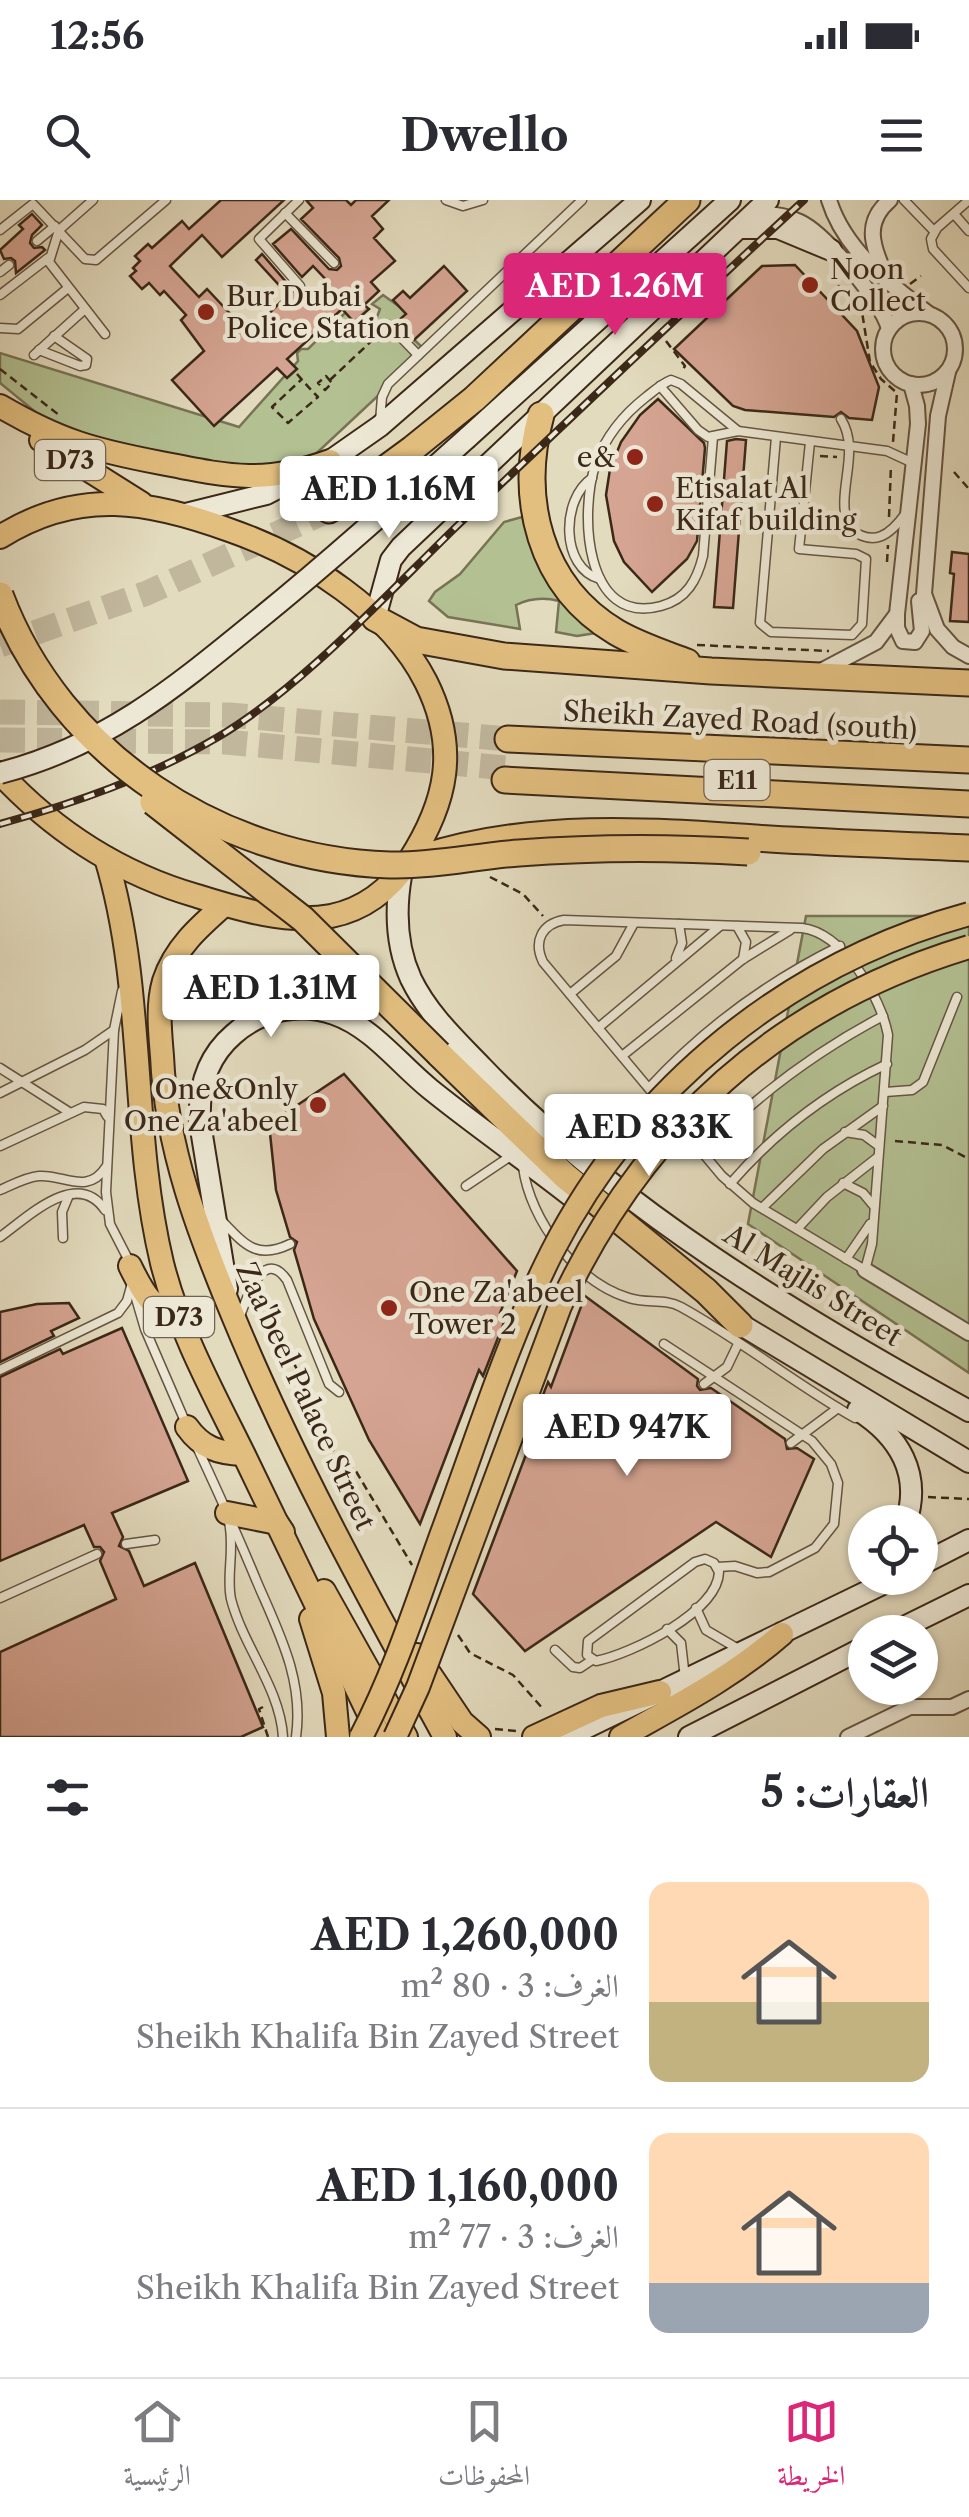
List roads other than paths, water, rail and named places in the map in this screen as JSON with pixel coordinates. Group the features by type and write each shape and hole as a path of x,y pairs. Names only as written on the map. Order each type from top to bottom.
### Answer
{"highway":[{"path":"328,510 412,450 474,399 687,200"},
{"path":"540,416 530,491 540,540 555,572 577,600 614,631 711,672"},
{"path":"0,595 42,678 97,745 162,809 303,919 565,1176 706,1290 738,1335"},
{"path":"375,618 416,640 474,652 711,672 969,683"},
{"name":"Sheikh Zayed Road (south)","path":"508,739 969,760"},
{"path":"97,745 152,786 213,820 278,845 345,861 418,864 611,848 969,866"},
{"name":"E11","path":"969,789 505,774 969,804"},
{"path":"404,869 457,847 502,838 586,832 969,848"}],"main road":[{"path":"186,514 266,494 330,461 380,426 640,200"},
{"path":"0,536 22,523 90,504 144,505 186,514 286,554 332,583 375,618 400,644 426,682 442,730 444,780 430,828 404,869 364,904 328,916 300,918 224,904 150,880 106,858 44,814 0,773 72,749 122,724 177,686 276,605 467,438 730,200"},
{"path":"375,618 391,560 400,546 768,200"},
{"path":"745,222 778,228 832,250"},
{"path":"0,408 78,446 208,474 261,477 296,472 330,461"},
{"name":"D73","path":"0,408 70,461 144,505"},
{"name":"D73","path":"106,858 122,917 130,968 124,1034 144,1168 163,1267 178,1316 380,1737"},
{"name":"Al Majlis Street","path":"404,869 397,899 398,934 412,981 430,1012 507,1093 559,1141 672,1228 806,1316 969,1411"},
{"name":"Zaa'beel Palace Street","path":"224,904 196,930 173,960 161,996 163,1082 181,1172 265,1394 374,1608 446,1737"},
{"path":"362,1737 389,1678 523,1316 554,1250 612,1156 673,1084 763,1010 863,953 969,914"},
{"path":"396,1737 560,1306 589,1248 624,1193 662,1143 704,1098 779,1036 870,984 969,947"},
{"path":"233,1315 200,1123 202,1084 213,1059 229,1038 250,1022 286,1010 325,1011 350,1021 738,1335 885,1429 908,1465 909,1505"},
{"path":"124,1034 160,1034"},
{"path":"131,1272 152,1303 178,1316"},
{"path":"738,1335 969,1462"},
{"path":"188,1427 212,1450 243,1454"},
{"path":"227,1513 277,1523 326,1594 406,1737"},
{"path":"938,1556 969,1540"},
{"path":"303,1576 310,1617 334,1693 338,1737"},
{"path":"621,1737 718,1683 816,1605 848,1585"},
{"path":"929,1615 969,1594"},
{"path":"567,1737 861,1595"},
{"path":"374,1608 416,1654 462,1722 478,1737"},
{"path":"938,1619 969,1608"},
{"path":"689,1737 848,1657"},
{"path":"534,1737 601,1706 660,1692"}],"street":[{"path":"829,200 844,235 889,282 962,341 948,372 938,416 919,603 922,631 915,642 903,640 897,614 918,415 911,384"},
{"path":"889,282 871,234 878,211 890,200"},
{"path":"832,250 877,301 889,328"},
{"path":"930,314 902,316 889,328 883,353 888,367 911,384 931,384 948,372"},
{"path":"924,581 926,607 937,630 953,647 969,656"},
{"path":"812,675 876,642 897,614"},
{"path":"864,1270 969,1332"},
{"path":"848,1737 910,1707 952,1706 969,1699"}],"lane":[{"path":"0,230 33,204 84,259 96,260 166,200"},
{"path":"299,200 259,239 300,286"},
{"path":"446,200 464,206 483,200"},
{"path":"380,426 384,390 582,200"},
{"path":"904,200 934,231"},
{"path":"969,200 934,231 931,239 933,248 969,288"},
{"path":"37,241 88,202"},
{"path":"285,213 334,263"},
{"path":"954,214 969,231"},
{"path":"57,228 48,257 50,266 105,334"},
{"path":"9,265 0,276 3,291 48,257"},
{"path":"0,328 18,329 68,288"},
{"path":"54,336 87,358 86,365 37,352 54,336 85,309"},
{"path":"390,325 418,355"},
{"path":"712,437 704,556 691,588 667,604 641,608 616,599 600,579 588,541 592,478 605,441 620,420 660,386 676,381 738,431"},
{"path":"660,386 698,430 712,437 738,431 892,452 913,462"},
{"path":"841,418 850,447 844,505 849,528 870,539 888,534 909,510"},
{"path":"776,437 760,623 771,632 852,636 862,624 866,559 856,554 800,549 810,442"},
{"path":"592,478 576,495 570,525 581,566 600,579"},
{"path":"564,920 634,923 794,928 819,932 840,946 883,1016 888,1035 872,1244 864,1270 730,1184 540,956 540,936 550,924 564,920"},
{"path":"570,994 616,956 634,923"},
{"path":"672,963 682,942 678,924"},
{"path":"598,1028 720,926"},
{"path":"738,926 746,942 743,959"},
{"path":"622,1056 743,959 794,928"},
{"path":"648,1088 690,1045 736,1007 840,946"},
{"path":"884,1092 912,1090 924,1082 957,997"},
{"path":"702,1151 748,1106 799,1066 883,1016"},
{"path":"0,1093 124,1034"},
{"path":"110,1224 106,1192 109,1120 124,1034"},
{"path":"730,1184 802,1114 843,1086 887,1064"},
{"path":"0,1068 69,1112"},
{"path":"0,1146 69,1112 96,1106 103,1109 109,1120"},
{"path":"762,1208 801,1168 883,1106"},
{"path":"845,1132 864,1135 879,1146"},
{"path":"466,1186 519,1155 539,1216 584,1270 620,1295 678,1306 738,1335 868,1426 893,1456 903,1482 904,1505"},
{"path":"797,1230 843,1183 878,1156"},
{"path":"0,1190 36,1176 88,1182 103,1173 108,1158"},
{"path":"843,1183 857,1189 873,1205"},
{"path":"64,1238 62,1212 72,1192"},
{"path":"0,1237 48,1203 72,1192 90,1195 98,1201 131,1272 146,1330 290,1658 298,1696 296,1737"},
{"path":"217,1215 257,1251 274,1251 290,1244"},
{"path":"846,1259 872,1220"},
{"path":"233,1315 260,1274 270,1269 280,1272 287,1280 327,1380 339,1392"},
{"path":"0,1370 118,1313 130,1294 131,1272"},
{"path":"118,1313 131,1316 146,1330"},
{"path":"704,1384 726,1367 738,1335"},
{"path":"592,1660 585,1652 591,1638 694,1562 704,1559 717,1567 769,1572 814,1548 829,1533 838,1504 835,1473 819,1448 664,1344"},
{"path":"790,1443 838,1408"},
{"path":"227,1513 233,1542 232,1602 275,1703 283,1737"},
{"path":"126,1544 154,1540"},
{"path":"0,1598 97,1554"},
{"path":"555,1650 573,1668 627,1653 668,1629 714,1592 720,1577 717,1567"},
{"path":"696,1608 706,1630 744,1652"},
{"path":"668,1629 681,1643 685,1680"}],"tunnel":[{"path":"0,645 147,593 329,510"},
{"path":"0,712 229,715 508,739"},
{"path":"0,740 226,742 506,768"}],"railway":[{"path":"0,824 84,798 166,765 218,737 281,693 804,200"}],"place":[{"name":"Noon Collect","path":"810,285"},
{"name":"Bur Dubai Police Station","path":"206,312"},
{"name":"e&","path":"635,457"},
{"name":"Etisalat Al Kifaf building","path":"655,504"},
{"name":"One&Only One Za'abeel","path":"318,1105"},
{"name":"One Za'abeel Tower 2","path":"389,1308"}]}
